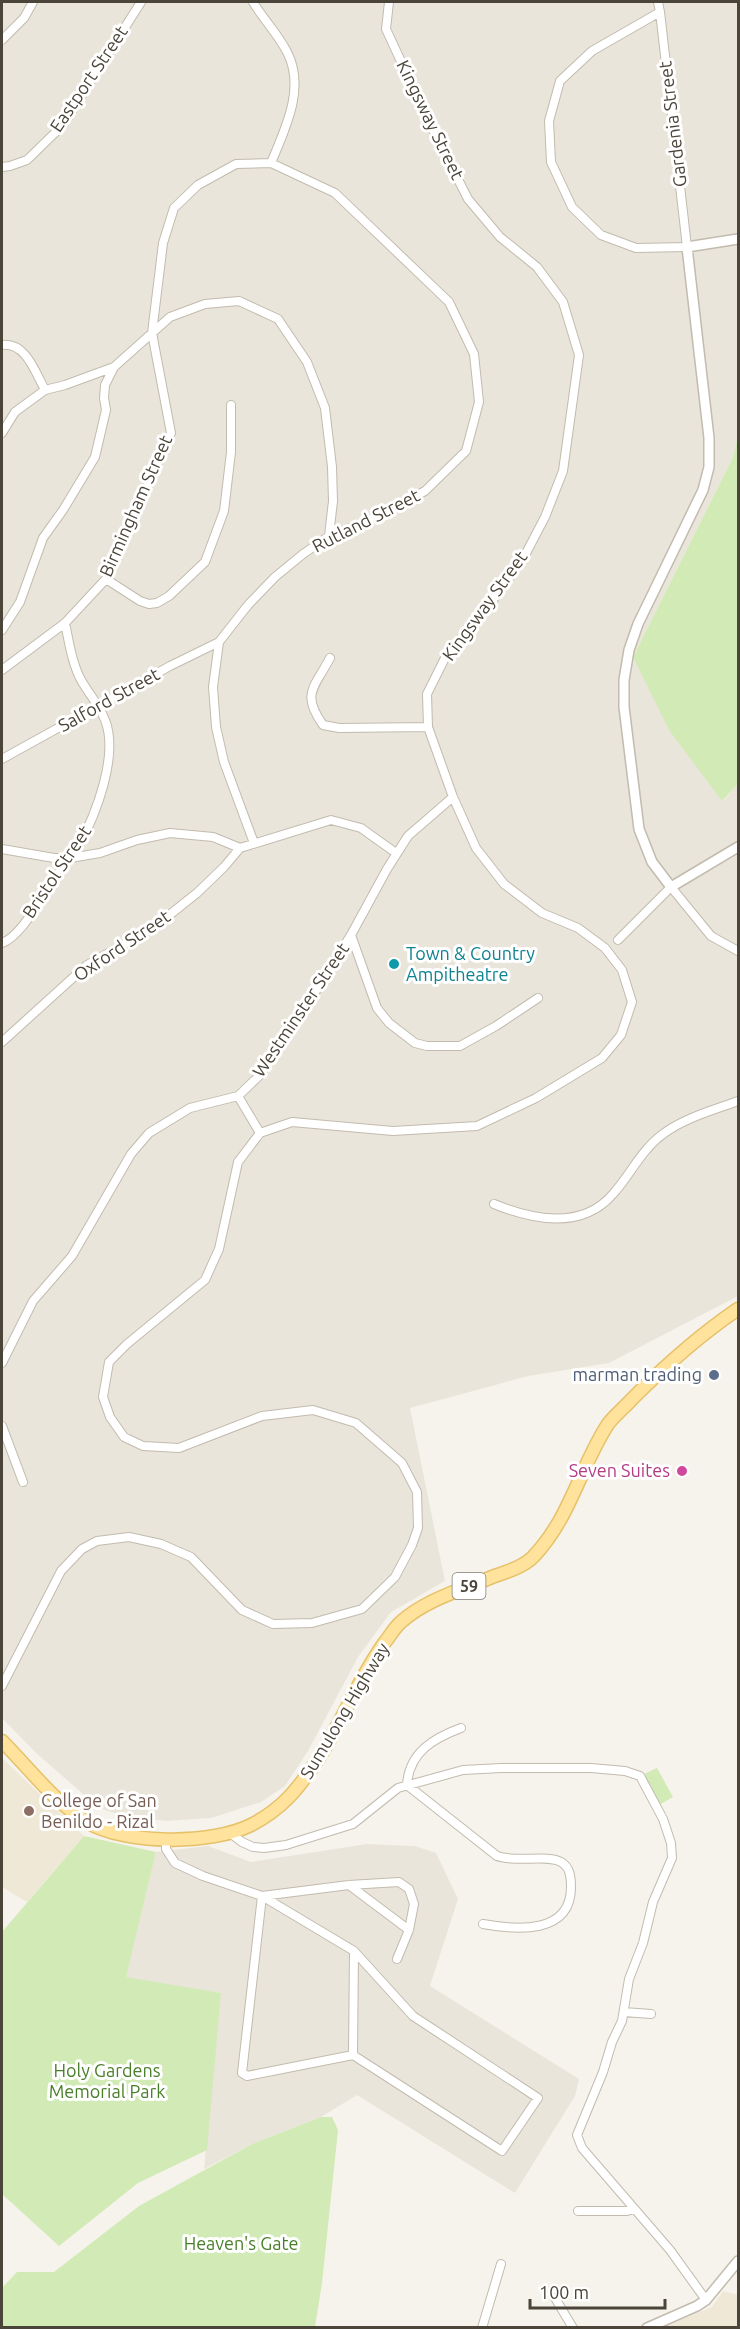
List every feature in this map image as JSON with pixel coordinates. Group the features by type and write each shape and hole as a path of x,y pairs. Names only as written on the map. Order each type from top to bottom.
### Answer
{"main road":[{"name":"Sumulong Highway","path":"2,1741 59,1799 87,1822 111,1833 166,1840 189,1839 229,1832 250,1825 295,1794 318,1759 370,1663 400,1622 438,1598 531,1560 555,1532 573,1499 588,1459 610,1422 657,1375 738,1309"}],"street":[{"path":"2,40 24,18 33,2"},
{"name":"Eastport Street","path":"2,167 27,160 63,125 141,2"},
{"path":"254,2 288,53 296,87 285,128 271,163"},
{"name":"Kingsway Street","path":"260,1133 292,1122 393,1131 477,1126 536,1098 602,1058 621,1035 632,1002 622,969 605,948 578,928 542,913 504,884 476,848 453,797 428,727 427,694 447,654 484,612 523,559 563,471 579,356 563,302 537,267 500,237 468,199 386,29 389,2"},
{"name":"Gardenia Street","path":"658,2 687,247"},
{"path":"660,12 592,51 560,81 549,121 551,162 572,207 601,235 636,248 687,247 738,239"},
{"name":"Birmingham Street","path":"2,670 65,623 106,579 171,433 152,333 163,243 174,208 198,185 236,164 271,163"},
{"name":"Rutland Street","path":"219,642 248,605 275,577 303,554 329,536 366,522 425,491 466,452 479,402 474,354 449,302 335,192 271,163"},
{"path":"687,247 710,438 709,467 703,490 638,624 629,650 624,680 624,707 639,829 652,862 711,936 738,951"},
{"path":"2,433 15,412 45,390 114,367 170,317 205,304 239,301 278,320 307,362 325,408 332,467 333,501 329,536"},
{"path":"2,345 17,348 26,354 45,390"},
{"path":"2,630 20,602 44,538 69,502 95,457 106,410 105,386 114,367"},
{"path":"106,579 140,601 149,604 157,603 169,596 205,562 224,511 231,452 231,405"},
{"name":"Bristol Street","path":"2,943 10,940 29,916 62,866 70,858 92,820 109,757 106,722 80,679 65,623"},
{"path":"219,642 213,687 216,727 224,762 254,843"},
{"name":"Salford Street","path":"2,759 170,666 219,642"},
{"path":"330,658 310,694 312,709 323,725 339,728 428,727"},
{"name":"Westminster Street","path":"2,1363 33,1301 72,1256 131,1154 148,1133 190,1108 238,1096 259,1076 351,935 396,853 408,836 453,797"},
{"path":"2,849 54,858 70,858 100,853 137,840 170,833 213,837 240,848 331,820 361,828 396,853"},
{"path":"618,940 671,887 738,847"},
{"name":"Oxford Street","path":"2,1042 87,965 153,928 197,893 240,848"},
{"path":"351,935 377,1008 389,1023 415,1043 459,1046 538,999"},
{"path":"2,1686 61,1571 82,1549 97,1541 129,1537 161,1544 191,1557 242,1610 273,1624 312,1623 362,1609 395,1577 412,1545 418,1528 417,1492 402,1463 356,1423 313,1410 262,1416 179,1448 143,1446 124,1437 110,1417 103,1397 109,1362 127,1344 205,1280 219,1249 238,1162 260,1133 238,1096"},
{"path":"494,1203 513,1212 564,1219 580,1216 594,1210 613,1195 644,1150 664,1132 692,1118 738,1101"},
{"path":"2,1426 23,1482"},
{"path":"407,1785 409,1770 421,1751 434,1740 461,1728"},
{"path":"229,1832 242,1842 254,1847 286,1845 353,1824 375,1808 390,1793 407,1785 457,1772 501,1768 615,1770 633,1773 644,1780 663,1819 672,1849 670,1865 653,1902 644,1943 629,1979 624,2012 577,2135 582,2148 670,2250 706,2300"},
{"path":"407,1785 497,1856 514,1860 555,1859 568,1868 570,1900 566,1910 557,1919 523,1929 483,1924"},
{"path":"166,1840 166,1849 175,1863 203,1876 262,1896 354,1951 413,2016 538,2098 502,2151 353,2055 247,2076 242,2073 262,1896"},
{"path":"262,1896 349,1885 399,1882 409,1889 414,1904 409,1930 397,1959"},
{"path":"349,1885 409,1930"},
{"path":"353,2055 354,1951"},
{"path":"624,2012 651,2014"},
{"path":"578,2211 634,2209"},
{"path":"647,2328 706,2300 738,2261"},
{"path":"482,2328 501,2264"},
{"path":"555,2298 573,2328"}],"shaded area":[{"path":"2,2 738,2 738,436 733,457 633,657 723,801 738,784 738,1296 609,1363 528,1376 410,1408 445,1581 391,1612 358,1657 308,1751 285,1786 261,1802 211,1818 166,1821 121,1815 99,1808 35,1752 2,1718"},
{"name":"College of San Benildo - Rizal","path":"2,1758 84,1836 27,1902 2,1887"},
{"path":"367,1844 415,1846 436,1853 458,1899 430,1986 579,2079 575,2096 515,2193 357,2095 321,2117 252,2144 204,2169 221,1993 125,1978 156,1852 208,1846 251,1862"},
{"path":"723,2291 738,2295 738,2327 663,2327 712,2307"}],"green space":[{"path":"738,436 738,784 722,801 669,730 633,657 733,457"},
{"path":"657,1768 673,1797 659,1805 642,1775"},
{"name":"Holy Gardens Memorial Park","path":"84,1836 156,1852 126,1977 221,1993 207,2150 138,2183 59,2246 2,2194 2,1932"},
{"name":"Heaven's Gate","path":"321,2117 332,2117 338,2130 322,2283 315,2327 2,2327 2,2288 17,2272 54,2272 139,2206 252,2144"}],"place":[{"name":"Town & Country Ampitheatre","path":"394,964"},
{"name":"marman trading","path":"714,1375"},
{"name":"Seven Suites","path":"682,1471"},
{"name":"College of San Benildo - Rizal","path":"29,1811"}]}
